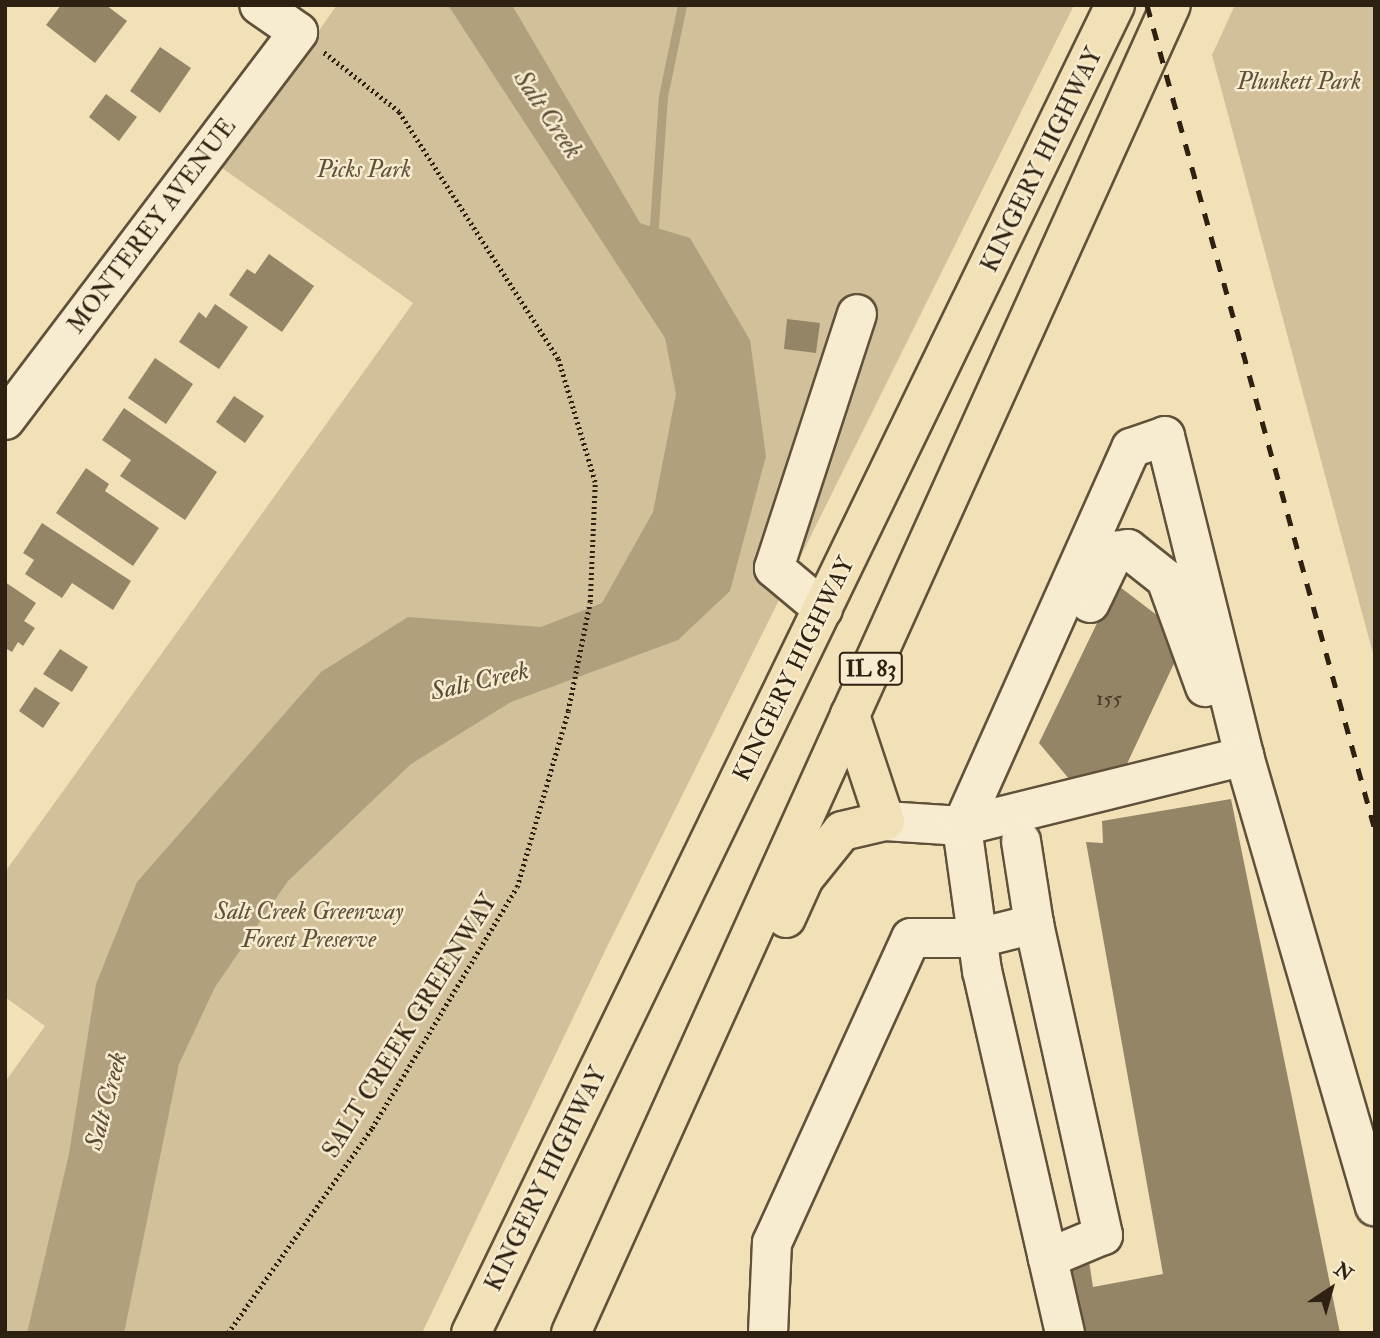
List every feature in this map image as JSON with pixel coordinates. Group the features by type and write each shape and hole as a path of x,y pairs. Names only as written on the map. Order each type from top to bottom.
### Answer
{"highway":[{"name":"KINGERY HIGHWAY","path":"471,1333 1115,5"},
{"name":"KINGERY HIGHWAY","path":"571,1333 1171,5"},
{"path":"639,1181 716,1075 804,878 842,831 885,821 850,715"}],"street":[{"path":"259,5 298,32"},
{"name":"MONTEREY AVENUE","path":"5,420 298,32"},
{"path":"823,609 774,568 857,314"},
{"path":"1065,1333 978,938 962,826 1131,448 1166,436 1240,739 1375,1206"},
{"path":"992,758 1022,746 1115,551 1128,549 1166,579 1213,711 1240,739"},
{"path":"885,821 962,826 1240,739"},
{"path":"1021,841 1034,925 1103,1235 1048,1258"},
{"path":"768,1333 772,1243 911,938 978,938 1034,925"}],"path":[{"name":"SALT CREEK GREENWAY","path":"228,1333 372,1128 517,887 568,711 590,602 594,482 558,359 399,112 298,32"}],"green space":[{"name":"Salt Creek Greenway Forest Preserve","path":"337,5 1074,5 604,953 422,1333 5,1333 5,1082 45,1026 5,997 5,872 413,303 222,168"},
{"name":"Plunkett Park","path":"1235,5 1375,5 1375,661 1212,55"}],"water":[{"name":"Salt Creek","path":"448,5 512,5 640,223 690,238 750,340 766,456 730,591 678,640 511,702 411,764 288,881 215,987 179,1064 124,1333 27,1333 69,1154 96,984 137,882 321,672 408,617 541,627 602,603 653,512 676,394 665,338"}],"building":[{"path":"61,5 106,5 127,21 95,63 46,25"},
{"path":"160,47 191,68 160,113 130,91"},
{"path":"106,94 137,117 119,141 89,117"},
{"path":"269,254 314,286 282,332 229,295 247,269 255,274"},
{"path":"215,304 248,327 219,369 179,342 199,312 206,318"},
{"path":"787,319 820,323 816,353 784,349"},
{"path":"155,358 193,384 166,424 128,398"},
{"path":"234,396 264,416 245,443 216,422"},
{"path":"124,408 217,472 185,520 120,476 131,460 102,440"},
{"path":"86,468 109,484 105,491 159,528 133,566 56,513"},
{"path":"42,523 131,581 113,610 72,583 62,598 25,574 34,560 23,553"},
{"path":"5,582 36,603 24,621 35,628 23,646 18,642 12,652 5,648"},
{"path":"1116,584 1179,632 1169,650 1178,655 1126,766 1070,780 1039,743"},
{"path":"60,649 88,667 72,692 43,674"},
{"path":"35,687 60,703 43,728 19,711"},
{"path":"1231,799 1340,1333 1085,1333 1066,1269 1089,1261 1093,1287 1163,1274 1086,842 1103,843 1102,821"}],"waterway":[{"path":"653,239 663,96 682,5"}],"railway":[{"path":"1147,5 1375,830"}],"park label":[{"name":"Picks Park","path":"364,170"}]}
